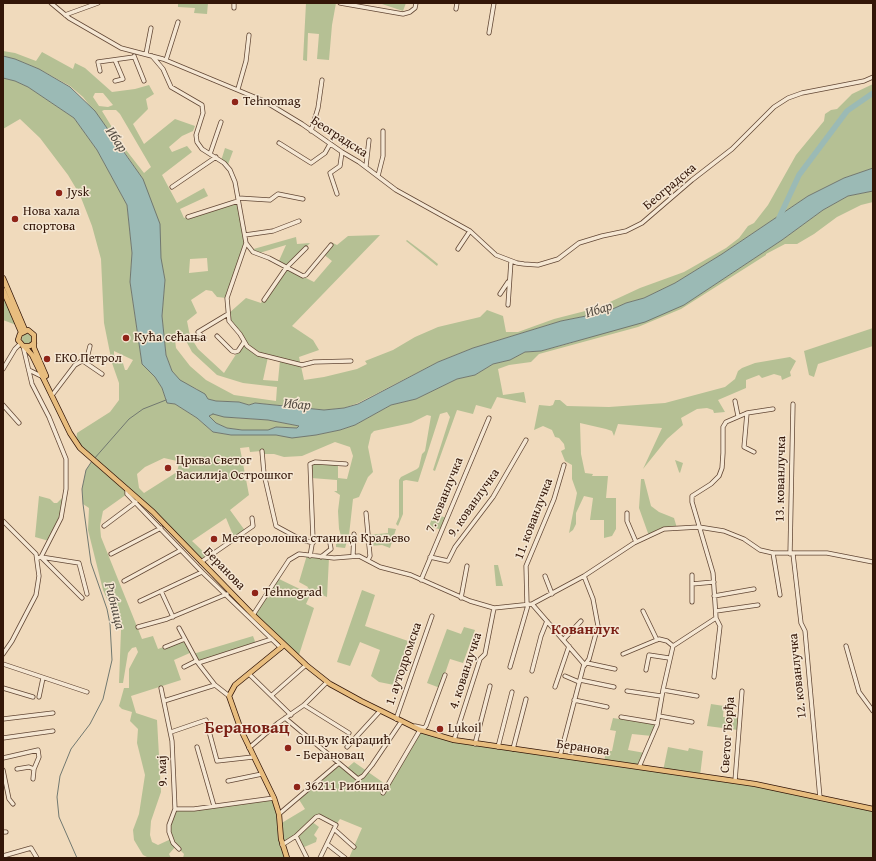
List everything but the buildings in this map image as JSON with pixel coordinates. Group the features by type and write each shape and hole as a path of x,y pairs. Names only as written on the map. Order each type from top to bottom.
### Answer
{"main road":[{"path":"3,278 23,331 22,344"},
{"path":"3,290 23,331"},
{"path":"23,331 33,333 35,338 35,350 55,402"},
{"path":"22,344 30,346 34,343"},
{"path":"22,344 30,351 55,402"},
{"name":"Беранова","path":"55,402 73,438 86,453 153,512 201,562 208,573 253,615 282,646 327,682 396,719 420,730 454,740 735,781 873,809"},
{"path":"282,646 232,689 229,696 236,720 274,798 278,814 282,845 287,858"}],"street":[{"name":"Београдска","path":"51,3 65,15 115,45 166,60 264,101 366,166 414,201 470,231 496,255 524,264 543,264 558,259 580,244 635,227 642,223 692,180 732,149 766,114 782,102 802,93 864,82 873,76"},
{"path":"65,15 98,3"},
{"path":"234,3 234,8"},
{"path":"340,3 403,14 410,12 415,8 416,3"},
{"path":"456,9 457,3"},
{"path":"489,33 494,3"},
{"path":"166,60 178,22"},
{"path":"146,54 151,28"},
{"path":"238,89 246,62 249,35"},
{"path":"132,51 144,80"},
{"path":"152,55 163,69 171,87 202,105 203,113 196,140 201,148 216,157 230,170 235,182 246,243 228,298 229,321 240,334 244,342 258,354 291,363 302,364 314,362 350,361"},
{"path":"100,71 98,62 134,57"},
{"path":"115,60 123,79 115,81"},
{"path":"311,131 318,108 322,80"},
{"path":"210,154 222,122"},
{"path":"378,176 383,156 383,131"},
{"path":"366,166 369,140"},
{"path":"279,143 312,163 325,153 330,144"},
{"path":"337,194 330,173 340,166 342,152"},
{"path":"172,187 216,157"},
{"path":"188,217 238,199 270,200 278,194 302,199"},
{"path":"245,235 273,231 299,221"},
{"path":"458,249 470,231"},
{"path":"246,243 253,252 269,258 304,276 331,245"},
{"path":"264,300 286,268 306,248"},
{"path":"508,305 511,261"},
{"path":"500,294 509,282"},
{"path":"204,338 198,332 228,314"},
{"path":"217,336 232,351 235,352 238,351 244,342"},
{"path":"3,369 13,351 22,344 32,384 49,417 66,459 66,489 61,518 39,558 39,581 36,595 10,644 3,654"},
{"path":"53,394 63,384 71,369 89,354 90,346"},
{"path":"83,360 102,374"},
{"path":"29,370 44,378"},
{"path":"735,401 738,416"},
{"name":"13. кованлучка","path":"792,554 793,404"},
{"path":"3,405 18,423"},
{"path":"714,677 720,626 716,618 712,569 699,527 692,496 711,484 719,476 722,468 723,427 726,422 747,413 773,410"},
{"path":"747,413 744,447 754,452"},
{"name":"7. кованлучка","path":"421,580 489,418"},
{"name":"9. кованлучка","path":"430,557 448,561 455,547 493,497 526,440"},
{"path":"262,451 264,474 276,526 300,539 313,543"},
{"path":"310,556 313,543 310,464 315,462 346,464"},
{"name":"11. кованлучка","path":"510,667 527,605 526,566 554,500 564,465"},
{"name":"Беранова","path":"127,489 127,494 202,572 208,573 272,639 282,646"},
{"path":"104,526 136,502"},
{"path":"366,513 370,556 368,560"},
{"path":"627,513 627,521 636,542"},
{"path":"201,562 253,526 252,518"},
{"path":"3,521 39,558 82,598"},
{"path":"253,615 291,558 299,554 334,558 352,555 359,556 380,567 421,580 461,598 494,608 532,604 584,576 636,542 664,529 699,527 724,531 744,540 760,550 773,553 827,553 873,562"},
{"path":"111,554 161,528"},
{"path":"352,555 354,534"},
{"path":"321,557 331,549 330,542"},
{"path":"124,581 181,550"},
{"path":"773,553 780,595"},
{"name":"12. кованлучка","path":"792,554 800,623 805,631 820,798"},
{"path":"39,558 79,563 87,594"},
{"path":"461,598 467,566"},
{"path":"140,601 202,572"},
{"path":"692,575 692,602"},
{"path":"546,576 552,594"},
{"path":"560,756 574,700 598,626 595,607 584,576"},
{"path":"692,584 714,582"},
{"path":"714,596 754,589"},
{"path":"161,591 173,617"},
{"path":"138,626 173,617 227,594"},
{"path":"532,604 585,664 615,669"},
{"path":"716,611 758,605"},
{"name":"4. кованлучка","path":"454,740 480,659 484,657 494,608"},
{"path":"643,611 657,640"},
{"name":"1. аутодромска","path":"396,719 432,616"},
{"path":"639,767 658,723 662,690 673,646 716,618"},
{"path":"532,670 541,636 547,621"},
{"path":"563,640 581,621"},
{"path":"179,628 197,662 215,685 229,696"},
{"path":"165,647 185,638"},
{"path":"184,667 272,639"},
{"path":"623,654 657,640 667,640 673,646"},
{"path":"555,687 569,646"},
{"path":"846,646 859,692 873,711"},
{"path":"646,670 649,655 669,658"},
{"path":"3,664 87,692"},
{"path":"272,695 306,666"},
{"path":"249,674 291,715"},
{"path":"286,718 358,779 363,776 403,722 424,728 426,726 444,675"},
{"path":"565,676 580,681 614,687"},
{"path":"39,697 43,678"},
{"path":"249,748 304,705 327,682"},
{"path":"164,701 215,685"},
{"path":"476,744 490,686"},
{"path":"3,688 33,697"},
{"name":"9. мај","path":"161,688 171,732 175,809 169,825 169,832 173,843 179,849"},
{"path":"662,690 697,696"},
{"path":"627,691 661,696"},
{"name":"Светог Ђорђа","path":"735,781 742,691"},
{"path":"498,747 512,692"},
{"path":"513,749 526,699"},
{"path":"574,700 607,706"},
{"path":"304,705 349,733"},
{"path":"286,718 287,710"},
{"path":"347,747 380,711"},
{"path":"3,719 53,713"},
{"path":"659,716 692,722"},
{"path":"620,717 658,723"},
{"path":"171,732 206,720 216,761 222,762 253,756"},
{"path":"3,738 53,730"},
{"path":"383,793 420,730"},
{"path":"197,747 214,806"},
{"path":"3,758 38,750 39,757 34,769 33,779"},
{"path":"278,814 339,763"},
{"path":"17,769 29,767 34,769"},
{"path":"3,770 9,798 13,804"},
{"path":"228,781 262,774"},
{"path":"175,809 184,810 274,798"},
{"path":"282,845 296,836 317,816 336,825 320,858"},
{"path":"334,830 354,847"},
{"path":"296,836 307,858"},
{"path":"327,844 345,858"},
{"path":"3,856 31,848 37,858"}],"green space":[{"path":"178,3 208,3 207,14 194,13 195,8 178,7"},
{"path":"306,3 336,3 332,25 329,60 317,59 319,34 308,33 307,61 303,60"},
{"path":"379,3 406,3 403,11"},
{"path":"3,51 15,53 36,61 42,52 73,69 75,63 85,68 112,92 135,89 149,85 154,94 146,99 148,109 133,124 144,144 175,119 195,126 193,131 182,136 169,147 172,152 187,146 192,152 162,175 177,203 204,188 208,196 180,209 184,218 238,201 246,243 227,298 217,297 212,291 206,290 191,300 197,313 187,321 190,336 198,349 224,373 244,342 229,321 228,314 246,298 261,303 286,268 314,282 332,261 323,254 333,243 337,245 348,236 380,235 292,326 313,340 319,350 299,357 304,380 357,369 367,364 365,361 393,350 415,337 438,327 480,317 487,310 503,316 506,332 518,332 554,319 597,308 640,288 684,272 726,248 739,238 748,226 754,223 768,205 796,155 824,121 825,114 831,110 837,109 852,94 873,84 873,168 844,178 808,196 722,254 675,283 644,298 626,303 606,312 561,321 473,348 438,362 358,403 344,408 324,410 255,403 249,405 239,402 216,401 208,399 197,389 180,381 172,371 166,355 162,316 165,280 143,179 115,138 83,97 70,86 39,69 15,59 3,56","holes":["95,93 103,93 113,105 108,107 99,106 93,97","116,110 120,114 151,167 144,173 126,150 102,111","207,258 208,271 189,273 190,259","183,335 192,352 217,375 243,383 277,387 276,401 234,395 206,380 190,366 176,348 175,340","268,357 280,360 278,381 263,380"]},
{"path":"3,78 15,81 28,87 74,118 97,150 127,205 132,253 130,282 142,364 155,377 162,388 167,403 175,404 197,418 213,432 231,435 276,435 292,437 316,435 340,430 355,425 391,405 416,399 457,379 475,375 493,364 510,360 525,352 541,351 571,343 684,305 782,240 823,210 848,196 873,191 873,202 861,205 837,217 814,234 797,244 785,244 766,254 681,309 638,327 539,354 531,362 509,365 498,369 503,395 524,392 526,403 497,397 491,409 476,405 473,414 457,410 435,471 433,470 450,417 447,412 440,414 418,482 403,481 403,514 398,526 396,524 399,517 399,480 401,477 419,467 422,454 425,451 431,416 427,415 411,423 374,431 371,434 368,447 373,472 368,477 359,497 353,499 349,535 345,548 336,547 336,544 342,539 339,529 338,511 340,495 334,491 337,491 337,480 311,478 310,464 338,463 338,478 347,479 353,456 350,447 335,442 302,456 284,457 274,454 262,454 261,451 250,452 249,447 240,448 249,495 230,510 246,532 235,540 226,518 192,541 209,557 201,562 153,512 123,488 127,494 103,511 100,526 101,537 142,639 153,636 158,649 185,639 192,652 174,660 181,680 131,696 136,713 157,720 161,792 151,821 150,835 152,842 158,845 171,839 169,832 175,809 180,810 274,798 280,824 305,809 298,798 339,763 346,769 354,762 388,786 420,730 441,737 604,762 606,751 612,751 616,731 610,730 613,718 619,719 621,717 657,723 652,736 632,734 628,750 645,753 640,767 663,771 668,747 688,751 689,748 703,751 700,776 873,809 873,858 349,858 362,828 340,819 336,825 319,816 311,821 319,827 314,835 317,838 316,842 302,848 296,836 282,845 287,858 183,858 184,854 176,846 169,854 171,858 149,858 143,855 134,840 133,830 139,814 145,775 137,743 138,729 130,721 132,712 122,709 119,706 124,688 129,688 129,669 138,652 136,647 132,648 128,653 123,683 119,683 121,630 103,590 88,530 89,508 83,504 82,489 86,470 94,459 76,443 77,433 110,412 119,400 119,383 112,363 104,323 101,259 92,226 80,195 68,175 40,138 20,119 3,129","holes":["114,351 133,360 127,370 125,370 122,360 114,355","164,458 177,461 179,464 177,472 144,493 139,488 137,474 145,467"]},
{"path":"225,148 233,151 227,167 221,161"},
{"path":"296,237 297,244 310,243 286,268 278,263 286,245 256,254 250,250"},
{"path":"407,240 438,264 437,266 406,241"},
{"path":"3,290 19,326 3,320"},
{"path":"873,328 873,346 818,364 814,377 809,375 804,351"},
{"path":"25,334 29,334 31,335 31,343 25,344 22,341 22,337"},
{"path":"790,357 796,361 790,372 791,376 782,380 781,376 774,374 762,378 759,375 746,380 746,388 718,400 725,412 714,413 713,410 707,408 697,409 681,418 683,425 667,439 643,469 662,428 618,424 614,436 612,431 580,423 581,454 585,473 593,474 592,476 608,476 606,498 616,498 616,529 612,536 604,538 604,520 590,520 593,498 584,496 576,513 576,524 573,530 569,533 577,493 572,479 572,465 565,461 561,451 565,449 564,444 559,438 555,437 552,430 543,426 534,430 539,405 550,406 553,405 555,400 560,400 567,406 609,407 665,403 725,387 735,379 738,371 755,363"},
{"path":"213,413 237,418 268,420 299,426 297,428 276,427 268,430 242,430 227,428 216,423 209,416"},
{"path":"675,460 683,463 680,473 679,472"},
{"path":"641,479 644,479 651,506 659,512 674,518 677,528 664,529 649,536 639,508"},
{"path":"39,496 50,499 54,503 57,503 63,497 59,520 49,541 35,537"},
{"path":"434,514 447,518 442,530 429,526"},
{"path":"388,528 396,529 390,548 382,545 369,546 368,535 388,533"},
{"path":"307,555 329,558 327,597 312,591 306,604 314,608 298,658 253,615 277,578 306,592 308,587 299,582"},
{"path":"494,565 498,565 503,586 496,586"},
{"path":"362,590 375,595 365,626 408,641 394,685 379,682 371,676 380,650 360,642 350,666 337,662"},
{"path":"464,627 475,630 463,663 450,659 440,688 427,683 447,629 461,634"},
{"path":"253,636 256,644 198,663 193,654"},
{"path":"711,704 724,706 723,717 739,718 738,730 707,726"}],"water":[{"path":"3,56 15,59 39,69 70,87 95,111 143,179 160,224 161,258 165,280 162,316 166,355 172,371 180,380 205,394 208,399 216,401 239,402 249,405 255,403 324,410 344,408 358,404 438,362 473,348 561,321 606,312 626,303 644,298 675,283 722,254 808,196 844,178 873,168 873,191 848,196 823,210 782,240 684,305 645,322 541,351 525,352 510,360 493,364 475,375 457,379 416,399 391,405 355,425 340,430 292,438 276,435 231,435 213,432 197,418 175,404 167,403 162,388 155,377 142,364 130,282 132,253 127,205 97,150 74,118 28,87 15,81 3,78","holes":["213,414 224,417 268,420 299,426 297,428 276,427 268,430 242,430 227,428 216,423 209,416"]}],"waterway":[{"name":"Ибар","path":"779,218 799,175 847,111 873,93"},
{"name":"Рибница","path":"94,459 129,419 143,409 166,400"},
{"name":"Рибница","path":"77,858 59,817 57,797 60,776 71,749 90,724 103,699 112,660 110,624 107,609 91,563 83,504 82,489 86,470 92,461"}],"place":[{"name":"Tehnomag","path":"235,102"},
{"name":"Jysk","path":"59,193"},
{"name":"Нова хала спортова","path":"15,219"},
{"name":"Кућа сећања","path":"126,338"},
{"name":"ЕКО Петрол","path":"47,359"},
{"name":"Црква Светог Василија Острошког","path":"168,468"},
{"name":"Метеоролошка станица Краљево","path":"214,539"},
{"name":"Tehnograd","path":"255,593"},
{"name":"Lukoil","path":"440,729"},
{"name":"ОШ Вук Караџић - Берановац","path":"288,748"},
{"name":"36211 Рибница","path":"297,787"}],"district":[{"name":"Кованлук","path":"585,630"},
{"name":"Берановац","path":"247,729"}]}
